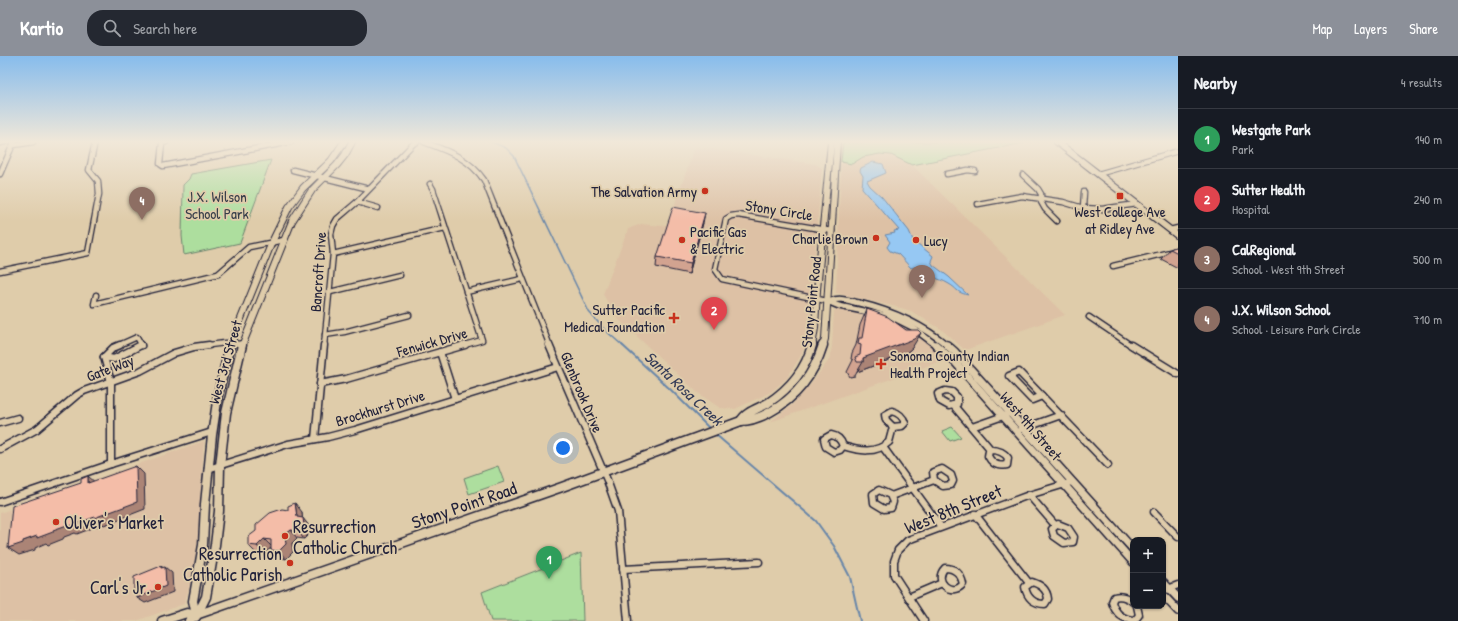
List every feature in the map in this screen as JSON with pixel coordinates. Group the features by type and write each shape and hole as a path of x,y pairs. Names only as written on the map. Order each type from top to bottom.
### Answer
{"main road":[{"name":"West 3rd Street","path":"193,619 193,601 203,545 212,432 218,395 231,343 272,242 293,200 323,168"},
{"name":"West 3rd Street","path":"193,619 206,597 216,545 219,510 220,466 226,413 233,377 242,344 284,240 301,205 332,168"},
{"name":"Stony Point Road","path":"741,421 743,416 762,407 786,390 797,378 806,364 814,340 829,168"},
{"name":"Stony Point Road","path":"162,621 188,613 193,619 562,487 741,421 748,422 780,407 793,397 809,379 820,356 825,339 829,301 836,168"},
{"path":"1091,168 1178,236"}],"street":[{"path":"0,271 88,253 99,194 98,181 89,170 89,168"},
{"name":"Bancroft Drive","path":"315,439 330,292 333,254 331,234 333,226 337,219 357,202 389,168"},
{"name":"Glenbrook Drive","path":"477,168 479,170 558,367 603,471 618,511 628,621"},
{"path":"1098,174 1118,168"},
{"path":"293,170 370,189"},
{"path":"947,174 968,170 975,171"},
{"path":"1023,175 1038,188 1045,210 1057,221"},
{"name":"Fenwick Drive","path":"320,384 346,379 482,340 445,228 434,189 430,184"},
{"path":"1083,208 1084,192"},
{"path":"978,204 1022,196 1072,204 1083,208 1102,209 1137,204"},
{"path":"357,202 378,208"},
{"name":"Stony Circle","path":"829,301 722,279 717,274 715,269 726,219 732,216 738,215 832,231"},
{"path":"333,254 445,228"},
{"path":"1170,230 1178,228"},
{"path":"96,295 94,304 218,274 229,267 244,250 249,247 284,240"},
{"path":"1113,266 1178,250"},
{"path":"330,292 400,275"},
{"path":"466,292 522,279"},
{"name":"West 9th Street","path":"829,301 839,306 881,314 910,326 925,335 956,362 1072,482 1130,546"},
{"path":"326,335 344,332 409,315"},
{"path":"1089,317 1178,374"},
{"path":"138,337 142,346 114,359 104,357 113,348 138,337"},
{"name":"Gate Way","path":"0,449 37,429 76,395 84,391 140,371 174,353 194,348 231,343 242,344"},
{"path":"440,352 455,399"},
{"path":"104,357 111,382 111,464"},
{"name":"Brockhurst Drive","path":"208,469 276,447 355,430 558,367"},
{"path":"1042,396 1032,400 1009,376 1019,372 1061,415 1108,465"},
{"path":"954,406 992,450"},
{"path":"972,427 1007,415"},
{"path":"1020,429 1061,415"},
{"path":"0,423 18,418"},
{"path":"843,446 854,450 869,451 883,447 889,442 893,427"},
{"name":"West 9th Street","path":"1020,429 1064,484 1130,559"},
{"path":"0,502 111,464 212,432"},
{"path":"883,447 941,527"},
{"path":"891,496 934,480"},
{"name":"West 8th Street","path":"924,621 894,575 894,561 898,550 908,540 1029,495 1072,482"},
{"path":"1029,495 1055,525"},
{"path":"1154,512 1178,537"},
{"path":"976,514 1029,583"},
{"path":"623,569 759,562"},
{"path":"908,597 942,583"},
{"path":"1166,590 1178,585"},
{"path":"1166,590 1178,598"},
{"path":"1130,600 1118,595 1114,596 1112,602 1118,614 1131,621 1135,620 1140,615 1138,609"},
{"path":"1166,598 1178,611"}],"shaded area":[{"path":"687,168 822,168 808,339 800,357 787,378 771,392 735,409 720,408 698,393 615,316 603,294 628,229 641,224 662,226 668,224"},
{"path":"841,168 915,168 1065,315 965,350 941,329 911,311 836,293"},
{"name":"Sonoma County Indian Health Project","path":"836,309 879,317 912,331 924,338 943,355 944,360 770,422 792,405 811,384 829,360 832,347 834,311"},
{"path":"204,441 197,545 190,585 184,604 136,621 0,621 0,513"}],"green space":[{"name":"J.X. Wilson School Park","path":"223,168 268,168 240,243 184,255 182,236 183,185 189,179 191,174"},
{"path":"952,427 961,437 950,441 942,431"},
{"path":"498,466 504,482 469,494 464,478"},
{"path":"581,553 583,621 491,621 482,592"}],"water":[{"path":"861,168 884,168 886,173 867,181 870,186 882,197 909,231 913,240 933,256 931,261 933,265 949,277 968,295 959,292 945,282 923,273 915,267 911,268 898,254 890,251 887,247 890,242 885,235 895,233 894,231 899,230 862,188 863,176 860,171"}],"building":[{"path":"673,207 705,213 691,263 657,257"},
{"path":"1178,246 1178,253 1170,249"},
{"path":"867,309 888,317 906,330 918,330 921,333 914,339 863,358 863,362 857,362 855,357 860,355 861,345 858,344 859,338 862,338"},
{"path":"136,466 137,502 67,527 67,525 53,530 53,532 37,538 37,536 8,548 12,506 81,483 81,479 88,476 88,483"},
{"path":"295,503 297,517 303,518 304,525 297,531 291,530 285,535 286,544 279,551 271,550 271,540 264,539 257,546 248,545 248,537 256,531 256,525 270,513 282,509 288,510 288,506"},
{"path":"161,566 161,568 165,567 166,586 137,598 137,590 134,591 134,577"}],"waterway":[{"name":"Santa Rosa Creek","path":"520,168 589,312 605,330 623,346"},
{"name":"Santa Rosa Creek","path":"622,345 671,390 711,430"},
{"name":"Santa Rosa Creek","path":"715,434 816,521 834,546 850,577 860,621"}],"place":[{"name":"The Salvation Army","path":"705,191"},
{"name":"West College Ave at Ridley Ave","path":"1120,196"},
{"name":"J.X. Wilson School","path":"142,220"},
{"name":"Charlie Brown","path":"876,238"},
{"name":"Pacific Gas & Electric","path":"682,240"},
{"name":"Lucy","path":"916,240"},
{"name":"CalRegional","path":"922,298"},
{"name":"Sutter Pacific Medical Foundation","path":"674,318"},
{"name":"Sutter Health","path":"714,330"},
{"name":"Sonoma County Indian Health Project","path":"881,364"},
{"name":"Oliver's Market","path":"56,522"},
{"name":"Resurrection Catholic Church","path":"285,536"},
{"name":"Resurrection Catholic Parish","path":"290,563"},
{"name":"Westgate Park","path":"549,579"},
{"name":"Carl's Jr.","path":"158,587"}]}
